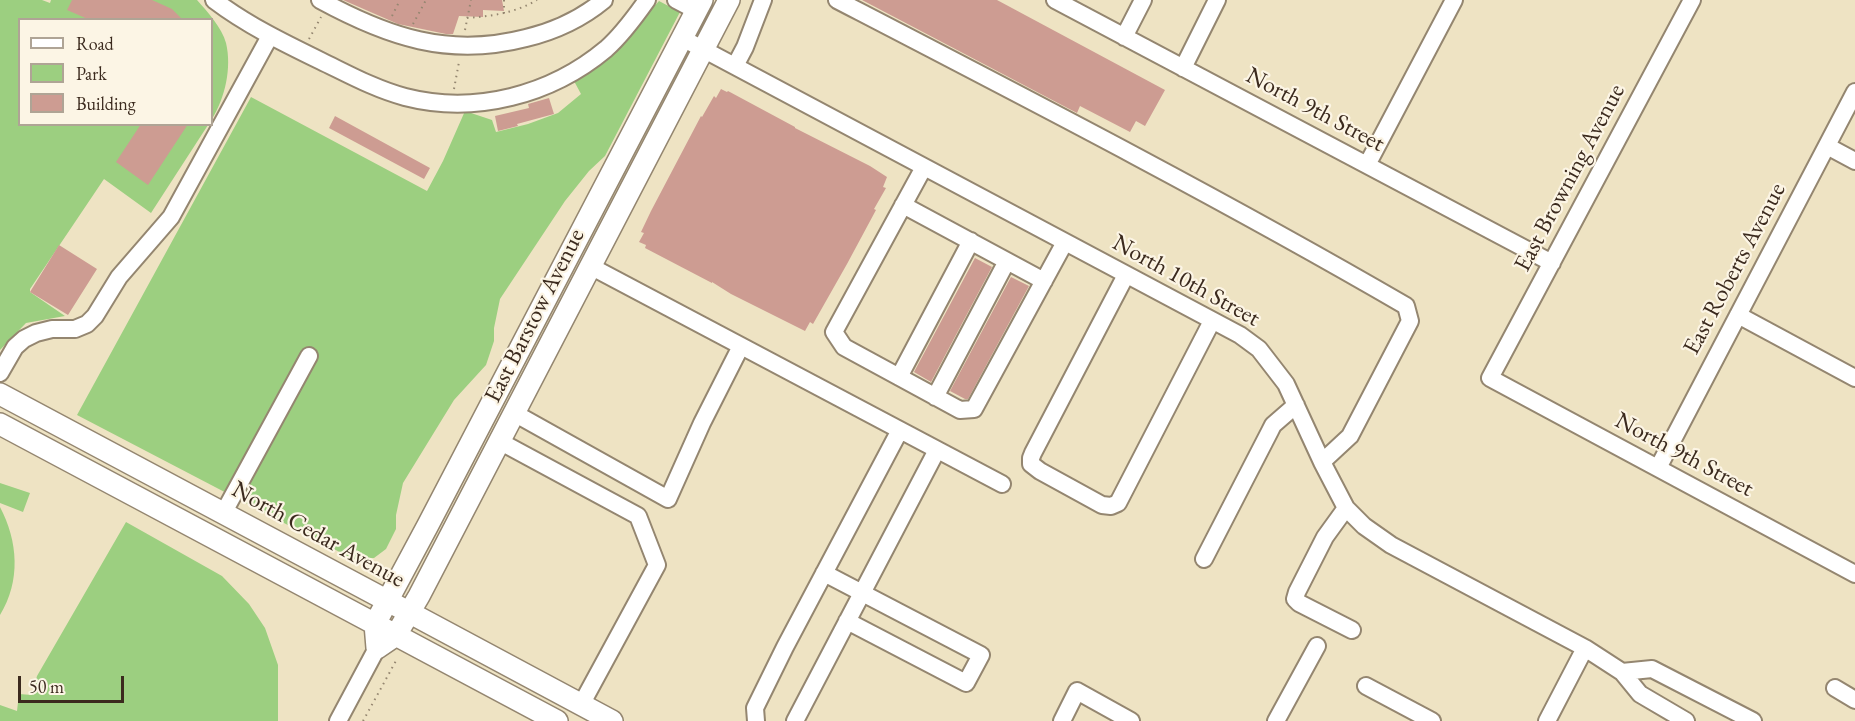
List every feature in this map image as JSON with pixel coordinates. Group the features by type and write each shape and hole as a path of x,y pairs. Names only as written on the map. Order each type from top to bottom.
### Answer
{"main road":[{"name":"East Barstow Avenue","path":"377,648 396,635 408,614 729,0"},
{"name":"East Barstow Avenue","path":"375,624 700,5"},
{"name":"North Cedar Avenue","path":"0,394 612,721"},
{"name":"North Cedar Avenue","path":"0,424 557,721"},
{"path":"375,624 377,648"}],"street":[{"path":"214,0 270,36 360,81 415,99 451,104 489,101 549,85 580,68 606,48 629,25 647,0"},
{"path":"324,2 374,26 406,37 438,44 462,46 496,45 539,35 579,18 604,0"},
{"path":"676,0 700,5"},
{"path":"735,66 763,0"},
{"path":"837,0 1121,147 1308,249 1406,306 1410,321 1350,436 1322,462"},
{"name":"North 9th Street","path":"1055,0 1552,263"},
{"path":"1124,37 1143,0"},
{"path":"1183,68 1217,0"},
{"path":"1367,165 1455,0"},
{"name":"East Browning Avenue","path":"1490,378 1692,0"},
{"path":"0,373 15,347 24,339 52,329 75,329 87,324 95,316 119,277 171,217 270,36"},
{"name":"North 10th Street","path":"682,38 1240,336 1259,349 1286,384 1346,508 1364,526 1390,545 1585,648 1622,672 1640,694 1686,721"},
{"name":"East Roberts Avenue","path":"1658,468 1855,92"},
{"path":"1827,146 1855,161"},
{"path":"924,167 834,332 844,347 935,397 960,410 974,409 1065,242"},
{"path":"903,205 1044,281"},
{"path":"899,377 971,241"},
{"path":"935,397 1007,261"},
{"path":"590,267 1002,484"},
{"path":"1126,275 1031,458 1034,468 1050,477 1107,506 1118,503 1212,321"},
{"path":"1738,315 1855,378"},
{"path":"514,413 669,499 702,423 741,346"},
{"path":"224,512 309,356"},
{"name":"North 9th Street","path":"1490,378 1855,574"},
{"path":"1204,559 1270,431 1296,405"},
{"path":"756,721 754,708 900,430"},
{"path":"499,441 638,516 657,565 581,705"},
{"path":"795,721 937,450"},
{"path":"1346,508 1325,537 1295,599 1352,630"},
{"path":"824,573 981,655 966,683 847,621"},
{"path":"1276,721 1317,646"},
{"name":"East Barstow Avenue","path":"338,721 377,648"},
{"path":"1547,721 1585,648"},
{"path":"1622,672 1652,669 1753,721"},
{"path":"1366,686 1432,721"},
{"path":"1835,688 1855,700"},
{"path":"1062,721 1077,691 1131,721"}],"path":[{"path":"406,37 426,0"},
{"path":"471,0 467,18 504,14 537,0"},
{"path":"504,0 504,14"},
{"path":"302,52 324,2"},
{"path":"451,104 462,46"},
{"path":"363,721 398,659"}],"green space":[{"path":"0,0 42,0 50,3 51,0 197,0 212,18 18,18 18,126 207,126 151,213 104,179 30,289 30,292 65,316 26,323 0,350"},
{"path":"659,1 680,12 605,156 589,171 565,201 500,299 494,328 494,341 486,365 454,400 403,483 396,515 396,529 386,549 374,558 353,559 77,415 251,97 427,191 465,111 492,120 496,132 558,113 581,94 574,81 622,42"},
{"path":"213,19 226,43 228,53 228,72 221,102 213,117"},
{"path":"0,483 30,493 23,512 0,503"},
{"path":"0,507 11,533 15,561 11,589 0,615"},
{"path":"126,522 222,576 249,604 265,628 278,665 278,721 0,721 0,705 17,711 19,694 32,695 37,676"}],"building":[{"path":"72,0 152,0 172,9 181,18 85,18 67,10"},
{"path":"343,0 502,0 504,11 483,10 483,17 459,16 453,34 446,34 398,24"},
{"path":"862,0 997,0 1165,90 1145,126 1136,121 1130,132 1080,106 1077,113"},
{"path":"721,89 887,177 883,187 886,188 874,209 876,210 813,324 810,322 805,331 645,248 646,245 639,242 651,211 701,116"},
{"path":"549,98 554,114 498,131 495,116 529,108 528,104"},
{"path":"335,116 430,168 424,179 329,128"},
{"path":"140,126 187,126 148,185 116,162"},
{"path":"59,245 97,269 68,315 30,292"},
{"path":"975,258 992,267 931,382 914,372"},
{"path":"1011,277 1029,286 968,399 965,399 950,391"}]}
